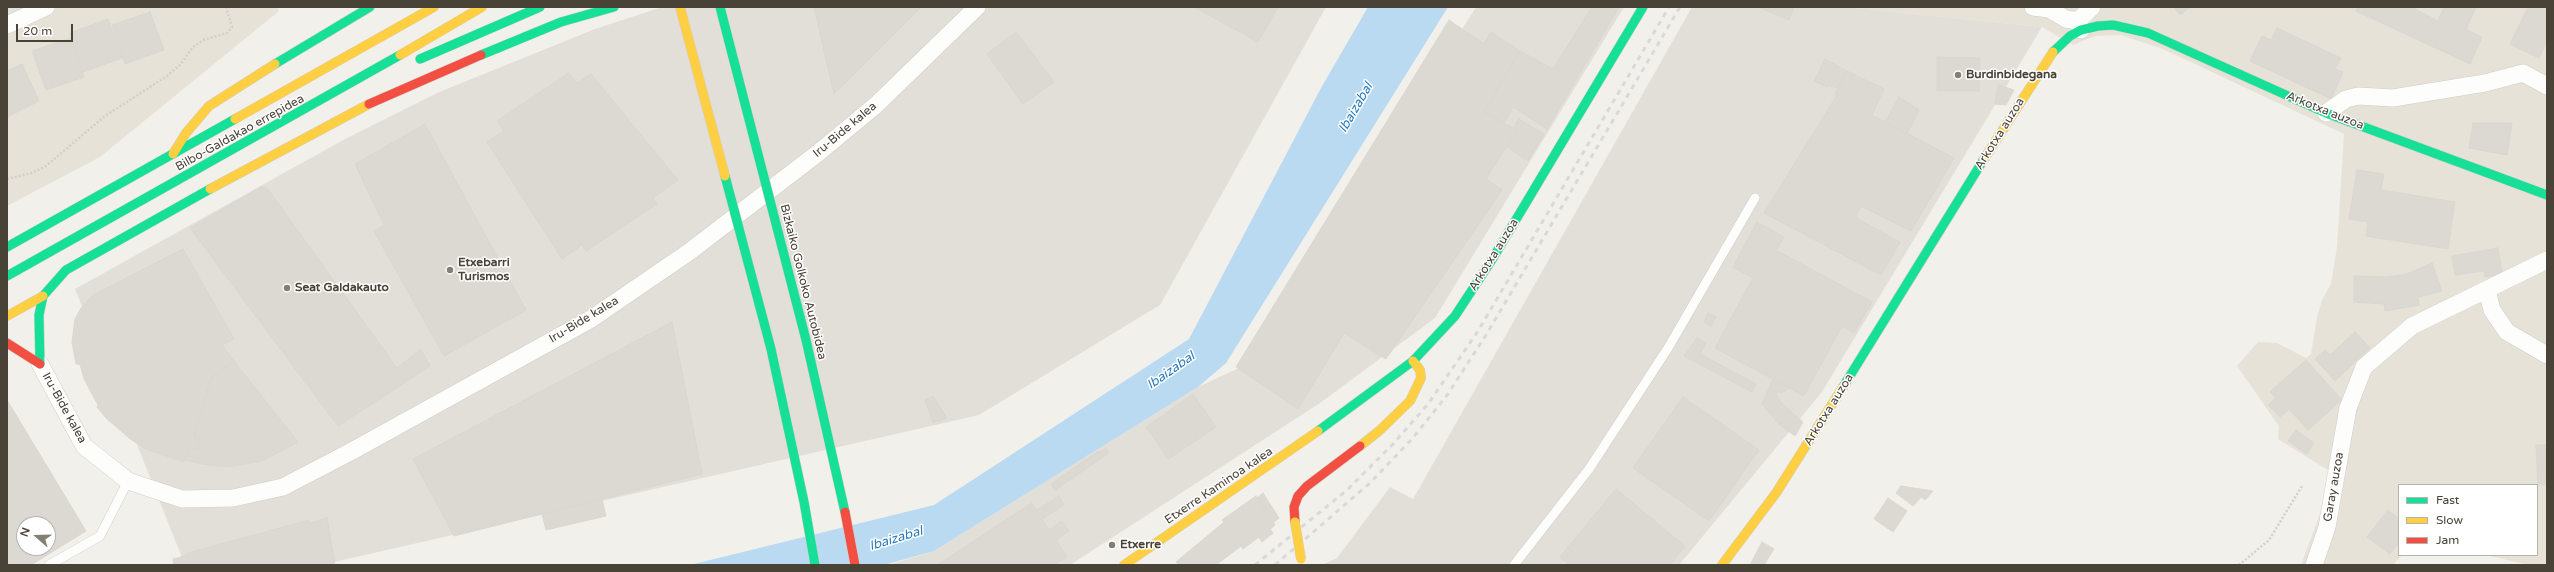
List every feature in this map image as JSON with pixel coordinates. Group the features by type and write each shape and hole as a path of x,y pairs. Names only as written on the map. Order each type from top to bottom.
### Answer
{"main road":[{"path":"173,155 186,133 208,106 244,82 323,37 370,7"},
{"name":"Bilbo-Galdakao errepidea","path":"7,246 173,155 434,7"},
{"name":"Bilbo-Galdakao errepidea","path":"7,276 322,101 482,7"},
{"path":"409,64 540,7"},
{"path":"7,316 43,296 66,270 266,158 385,95 561,22 614,7"},
{"path":"680,7 770,349 804,502 814,565"},
{"name":"Bizkaiko Golkoko Autobidea","path":"720,7 806,340 842,497 855,565"},
{"name":"Arkotxa auzoa","path":"1288,453 1413,360 1455,316 1493,258 1643,7"},
{"name":"Arkotxa auzoa","path":"1722,565 1776,492 1910,281 1995,140 2053,52 2079,26 2112,25 2148,34 2326,113 2547,195"},
{"path":"322,101 394,70"},
{"path":"40,364 39,315 43,296"},
{"path":"7,343 40,364"},
{"path":"1302,562 1294,507 1298,496 1307,486 1379,431 1410,401 1421,378 1420,370 1413,360"},
{"name":"Etxerre Kaminoa kalea","path":"1124,565 1288,453"}],"street":[{"path":"7,25 46,7"},
{"name":"Iru-Bide kalea","path":"40,364 84,446 128,481 182,500 232,498 283,487 352,451 584,322 689,252 818,153 876,105 977,7"},
{"name":"Arkotxa auzoa","path":"2033,7 2048,9 2079,26"},
{"path":"2079,26 2092,7"},
{"path":"2326,113 2346,100 2358,96 2393,98 2485,83 2523,73 2547,86"},
{"path":"2547,260 2487,290 2492,310 2506,332 2547,355"},
{"name":"Garay auzoa","path":"2314,565 2327,527 2348,408 2364,367 2412,326 2487,290"}],"lane":[{"path":"1514,565 1589,469 1668,348 1755,198"},
{"path":"48,565 100,536 128,481"}],"path":[{"path":"7,179 32,172 46,166 105,116 167,76 181,64 192,48 209,37 227,33 232,27 226,7"},
{"path":"2239,565 2269,540 2302,486"}],"shaded area":[{"path":"7,7 277,7 279,11 100,157 7,206"},
{"path":"662,7 1326,7 1160,305 979,415 321,565 185,565 75,289 345,139 437,93 595,29"},
{"path":"1476,7 1624,7 1435,318 1320,403 1070,565 889,565 934,551 1198,387 1254,361"},
{"path":"1692,7 1845,7 2042,27 1822,392 1679,565 1322,565 1337,558 1390,487 1413,499"},
{"path":"1845,7 2547,7 2547,565 2529,565 2490,556 2538,556 2538,484 2398,484 2398,556 2401,556 2393,565 2301,565 2320,514 2331,472 2278,439 2279,426 2237,366 2258,342 2277,343 2306,358 2311,354 2317,317 2322,300 2331,284 2337,247 2344,134 2163,49 2121,35 2095,36 2073,45 2042,27"}],"water":[{"name":"Ibaizabal","path":"1368,7 1448,7 1226,363 1198,387 934,551 884,565 690,565 934,505 1189,339 1321,88"}],"building":[{"path":"814,7 921,7 834,94"},
{"path":"1194,7 1278,7 1258,42"},
{"path":"1592,7 1619,7 1547,129 1513,107 1504,123 1484,112 1520,51 1553,69"},
{"path":"1758,7 1794,7 1789,20"},
{"path":"2174,7 2190,7 2180,15"},
{"path":"2358,7 2411,7 2438,21 2444,7 2476,7 2466,29 2482,37 2470,64 2356,11"},
{"path":"2528,7 2547,7 2547,42 2539,58 2510,44"},
{"path":"150,12 164,50 125,64 112,25"},
{"path":"108,19 122,58 83,72 70,33"},
{"path":"1449,20 1484,44 1491,32 1520,51 1484,112 1517,130 1486,179 1502,190 1386,359 1344,333 1298,409 1236,367"},
{"path":"2277,28 2341,58 2335,69 2343,72 2331,99 2250,61 2262,36 2271,40"},
{"path":"1016,32 1054,82 1023,104 987,54"},
{"path":"71,38 84,77 46,90 32,51"},
{"name":"Burdinbidegana","path":"1937,57 1980,58 1979,91 1937,91"},
{"path":"1825,59 1847,71 1838,88 1828,85 1827,87 1814,81"},
{"path":"22,64 39,101 7,117 7,71"},
{"path":"1847,71 1884,89 1872,115 1954,158 1911,231 1861,206 1856,216 1858,219 1900,242 1881,275 1764,213 1837,95 1835,94"},
{"path":"569,73 577,83 591,74 678,180 653,198 657,204 586,251 582,245 562,259 487,142 504,131 497,121"},
{"path":"1998,85 2014,90 2006,105 1995,104"},
{"path":"1899,97 1919,110 1907,134 1885,122"},
{"path":"1519,119 1544,134 1528,161 1507,147 1517,130 1514,128"},
{"path":"2473,123 2512,123 2507,155 2469,148"},
{"name":"Etxebarri Turismos","path":"425,124 526,310 444,356 374,231 384,225 355,164"},
{"path":"2357,170 2384,174 2381,190 2455,202 2448,249 2366,236 2368,222 2349,219"},
{"name":"Seat Galdakauto","path":"261,187 267,188 397,368 421,349 430,366 338,426 190,228"},
{"path":"1757,222 1784,237 1776,250 1872,302 1854,333 1842,326 1804,396 1715,348 1753,278 1733,267"},
{"path":"2498,248 2502,274 2485,277 2484,271 2455,275 2452,256"},
{"path":"183,249 234,339 222,345 234,361 211,378 194,437 201,439 198,450 189,447 184,462 146,449 129,438 106,418 97,407 98,405 84,379 80,364 76,364 72,342 75,319 81,308 93,295"},
{"path":"2432,263 2442,291 2418,297 2419,305 2385,311 2384,304 2354,302 2354,276 2386,277 2407,274"},
{"path":"1708,313 1716,317 1711,326 1704,322"},
{"path":"672,322 702,474 454,536 413,459"},
{"path":"2355,332 2370,348 2335,381 2315,359 2325,350 2330,355"},
{"path":"1697,338 1706,343 1700,354 1756,384 1752,392 1684,356"},
{"path":"2306,360 2342,400 2308,430 2289,409 2280,417 2268,405 2276,398 2270,392"},
{"path":"234,361 298,442 262,461 228,467 201,464 185,460 189,447 198,450 201,439 194,437 211,378"},
{"path":"1773,379 1789,388 1781,393 1778,391 1776,395 1781,403 1803,422 1795,436 1779,424 1762,404"},
{"path":"1193,394 1216,427 1168,459 1146,427"},
{"path":"933,396 947,418 933,423 925,400"},
{"path":"1683,397 1759,450 1709,521 1633,468"},
{"path":"7,400 86,531 56,550 56,516 16,516 16,556 46,556 31,565 7,565"},
{"path":"2296,430 2314,443 2307,454 2288,441"},
{"path":"2536,445 2547,445 2547,484 2538,484"},
{"path":"1106,448 1109,453 1055,490 1051,484 1098,451 1099,453"},
{"path":"1901,486 1933,491 1925,500 1921,497 1913,506 1896,493"},
{"path":"1616,489 1685,546 1670,565 1569,565 1560,557"},
{"path":"1263,493 1279,518 1274,522 1257,498"},
{"path":"1059,496 1064,505 1042,519 1049,530 1062,521 1069,531 1056,540 1067,557 1054,565 937,565 1032,503 1037,510"},
{"path":"1256,496 1275,525 1270,529 1273,533 1262,542 1259,537 1243,549 1241,546 1216,565 1179,565 1176,562 1224,522 1222,520"},
{"path":"1888,498 1907,511 1893,532 1874,519"},
{"path":"602,499 606,516 546,530 542,514"},
{"path":"2388,510 2398,518 2398,544 2390,554 2367,537"},
{"path":"327,518 335,565 174,565 173,559 188,555 188,553 309,520 310,523"},
{"path":"1762,542 1774,549 1764,565 1750,565"}],"railway":[{"path":"1255,565 1347,490 1393,444 1428,404 1478,331 1669,7"},
{"path":"1275,565 1370,483 1412,439 1448,394 1486,335 1680,7"}],"traffic: fast":[{"path":"275,64 370,7"},
{"path":"420,59 540,7"},
{"path":"481,55 561,22 614,7"},
{"path":"720,7 806,340 845,512"},
{"path":"1318,431 1413,361 1455,316 1493,258 1643,7"},
{"path":"2053,52 2070,36 2081,30 2098,26 2113,25 2148,33 2326,113 2547,195"},
{"path":"7,276 400,55"},
{"path":"7,247 235,119"},
{"path":"1843,387 1984,159"},
{"path":"725,176 771,349 804,502 815,565"},
{"path":"40,364 39,315 43,296 66,270 210,189"}],"traffic: slow":[{"path":"235,119 434,7"},
{"path":"400,55 482,7"},
{"path":"680,7 725,176"},
{"path":"1984,159 2053,52"},
{"path":"173,154 186,133 209,106 275,64"},
{"path":"210,189 369,104"},
{"path":"7,316 43,296"},
{"path":"1360,446 1379,431 1410,401 1421,378 1420,370 1413,361"},
{"path":"1722,565 1776,493 1843,387"},
{"path":"1124,565 1318,431"},
{"path":"1295,522 1301,559"}],"traffic: jam":[{"path":"369,104 481,55"},
{"path":"7,343 40,364"},
{"path":"1295,522 1294,507 1298,496 1307,486 1360,446"},
{"path":"845,512 855,565"}],"place":[{"name":"Burdinbidegana","path":"1958,75"},
{"name":"Etxebarri Turismos","path":"450,270"},
{"name":"Seat Galdakauto","path":"287,288"},
{"name":"Etxerre","path":"1112,545"}]}
